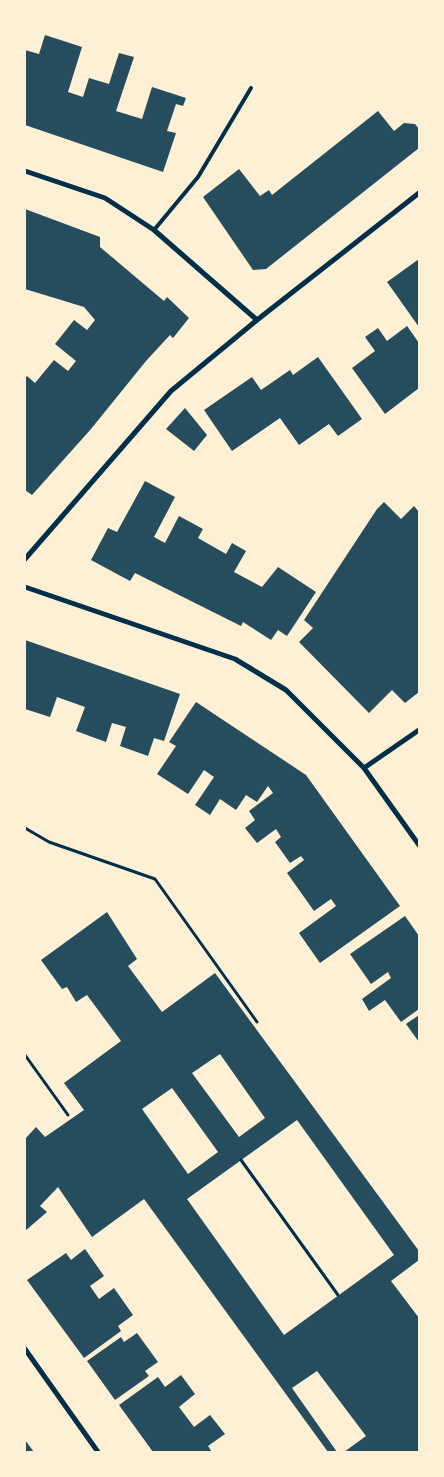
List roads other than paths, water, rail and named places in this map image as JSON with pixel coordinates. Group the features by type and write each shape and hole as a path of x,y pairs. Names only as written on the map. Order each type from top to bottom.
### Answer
{"street":[{"path":"25,171 105,198 154,230 257,320"},
{"path":"25,559 171,391 257,320 419,193"},
{"path":"25,588 236,659 286,690 364,768 419,845"},
{"path":"364,768 419,730"},
{"path":"25,1349 98,1452"}],"lane":[{"path":"154,230 198,176 251,88"}]}
